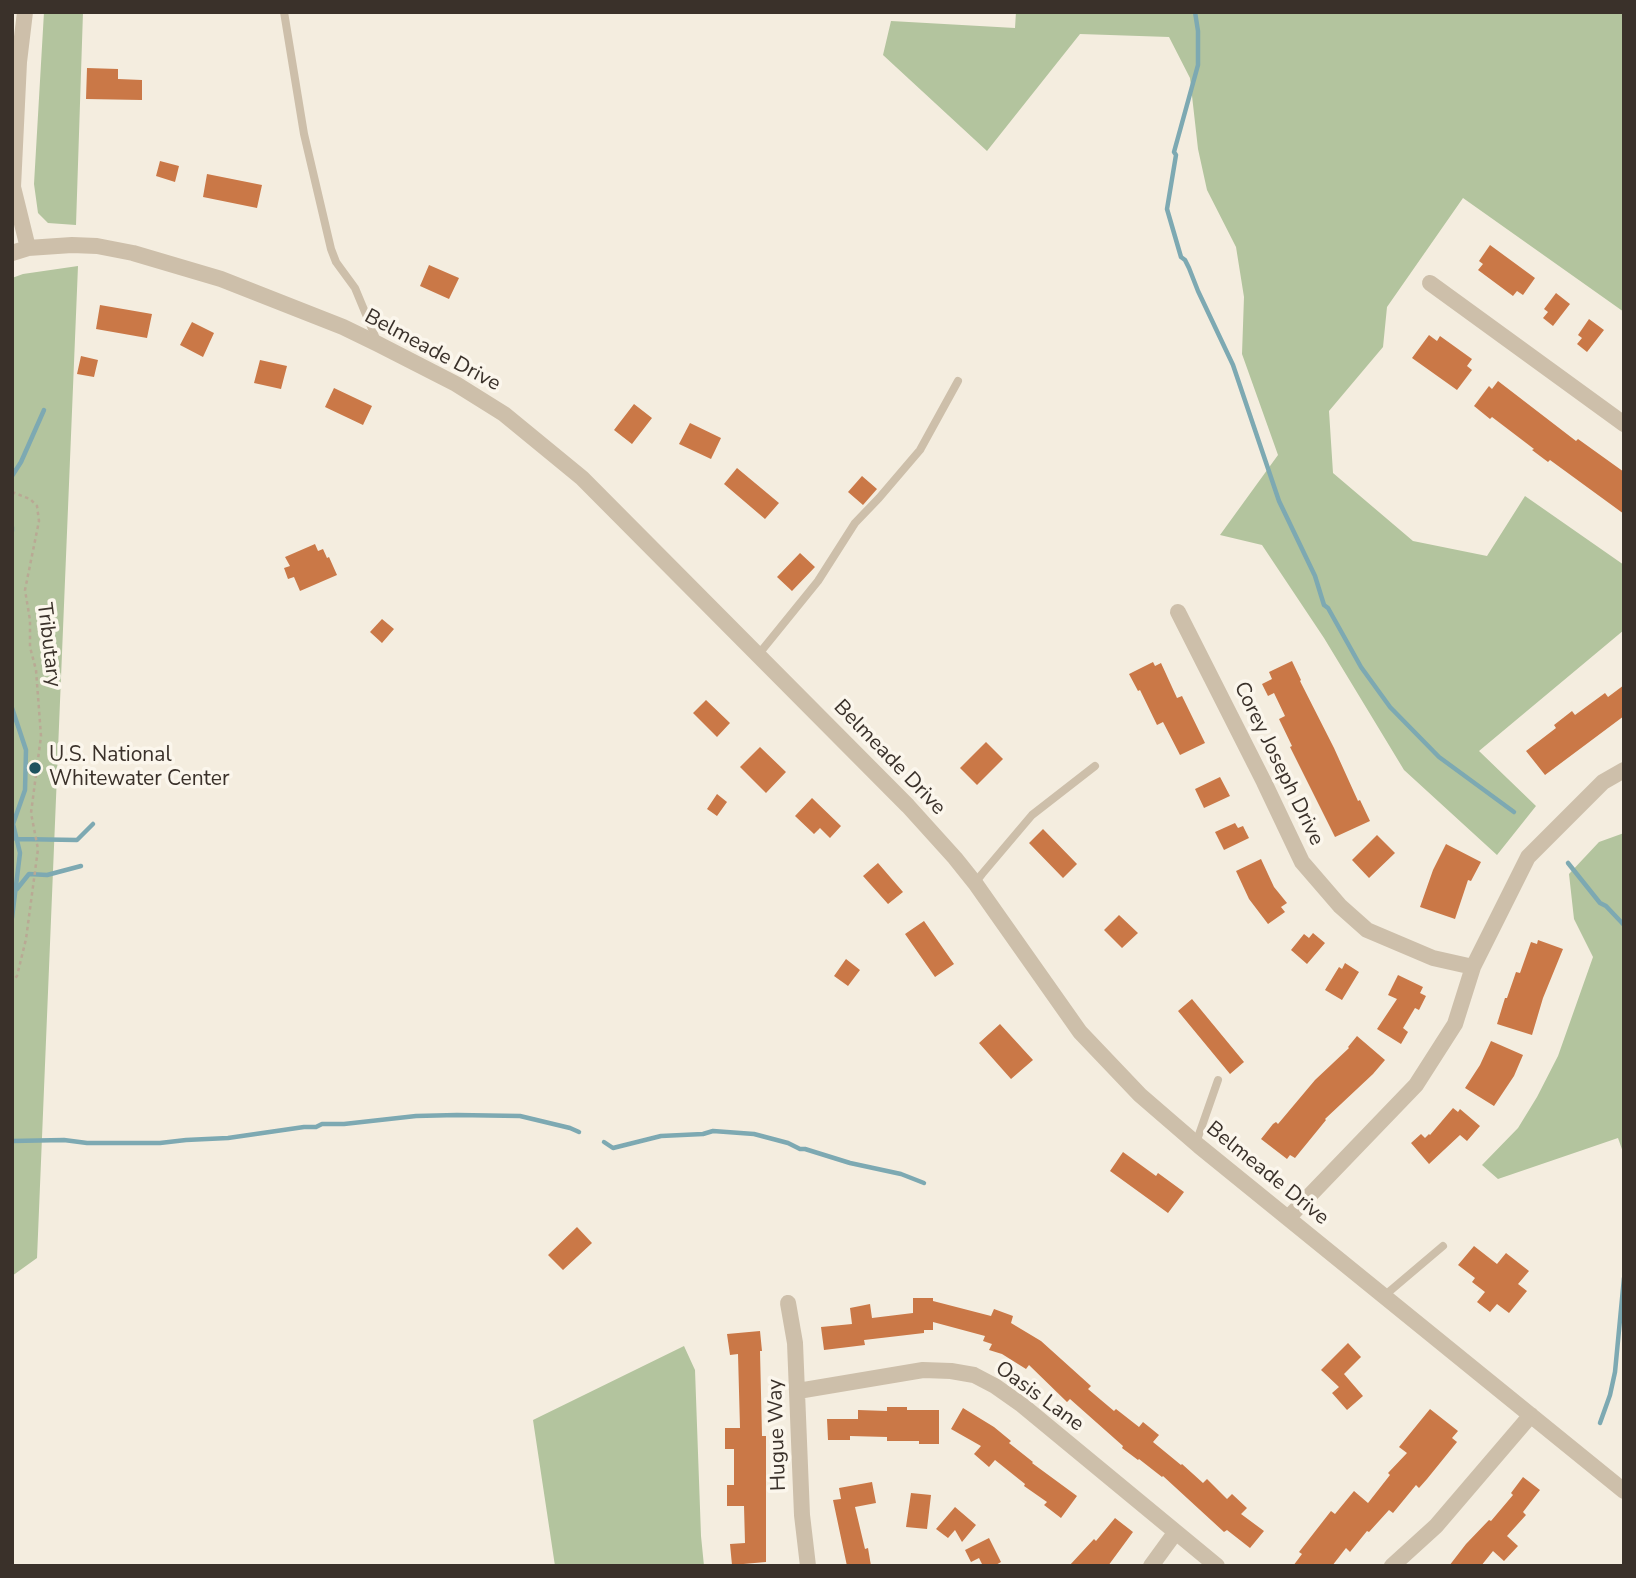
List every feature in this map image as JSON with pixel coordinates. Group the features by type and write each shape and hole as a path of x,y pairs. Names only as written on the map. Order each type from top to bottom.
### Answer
{"street":[{"path":"20,251 13,187 24,12"},
{"name":"Belmeade Drive","path":"20,251 72,245 97,246 133,253 221,279 343,327 456,384 504,414 582,478 908,806 975,883 1080,1032 1140,1095 1624,1491"},
{"path":"1430,283 1624,424"},
{"name":"Corey Joseph Drive","path":"1178,612 1302,862 1340,906 1367,930 1433,958 1474,967"},
{"path":"1288,1218 1416,1085 1455,1024 1474,967 1528,857 1603,782 1624,771"},
{"name":"Hugue Way","path":"788,1303 795,1343 808,1566"},
{"name":"Oasis Lane","path":"798,1391 923,1370 974,1375 1022,1405 1217,1566"},
{"path":"1392,1566 1436,1526 1531,1415"},
{"path":"1151,1566 1175,1533"}],"lane":[{"path":"284,12 304,134 331,249 336,262 355,288 378,344"},
{"path":"758,655 818,581 855,523 920,450 958,382"},
{"path":"975,883 1032,815 1095,766"},
{"path":"1196,1143 1218,1080"},
{"path":"1384,1296 1443,1246"}],"path":[{"name":"Tributary","path":"12,492 30,499 37,506 39,521 25,590 30,620 30,647 36,670 41,736 31,813 38,849 26,939 17,976 12,981"}],"green space":[{"path":"44,12 83,12 76,225 48,223 38,213 34,184"},
{"path":"1016,12 1624,12 1624,312 1463,198 1387,307 1383,347 1329,411 1333,473 1413,541 1487,556 1525,496 1624,565 1624,630 1479,751 1536,806 1497,855 1404,770 1324,638 1262,545 1220,535 1278,455 1242,354 1244,297 1236,247 1207,190 1198,149 1190,78 1169,37 1080,34 987,151 883,55 891,21 1015,28"},
{"name":"U.S. National Whitewater Center","path":"78,266 37,1258 12,1276 12,278"},
{"path":"1624,833 1624,1155 1618,1138 1498,1179 1482,1165 1518,1128 1537,1097 1558,1056 1593,957 1574,919 1569,874 1599,842"},
{"path":"684,1346 695,1370 704,1566 555,1566 533,1420"}],"building":[{"path":"87,68 118,69 118,79 142,80 142,100 86,99"},
{"path":"160,161 179,166 175,182 156,176"},
{"path":"207,174 262,185 257,208 203,197"},
{"path":"1490,245 1535,278 1523,295 1517,291 1513,296 1478,270 1483,264 1479,261"},
{"path":"429,265 459,278 449,299 420,286"},
{"path":"1556,293 1570,304 1553,326 1543,318 1548,312 1544,309"},
{"path":"100,305 152,314 147,338 96,329"},
{"path":"1589,319 1604,330 1587,352 1577,344 1582,338 1578,335"},
{"path":"192,322 214,333 203,357 180,345"},
{"path":"1429,335 1437,341 1440,336 1472,359 1467,366 1472,370 1457,390 1412,358"},
{"path":"81,356 98,360 94,377 77,374"},
{"path":"260,360 287,366 281,389 254,383"},
{"path":"1498,381 1576,441 1578,439 1624,472 1624,514 1550,460 1548,462 1474,406 1489,386 1492,389"},
{"path":"334,388 372,406 363,425 325,407"},
{"path":"634,404 652,418 632,444 614,430"},
{"path":"690,423 721,438 711,459 679,444"},
{"path":"737,468 779,503 765,519 724,484"},
{"path":"862,476 877,489 863,505 848,492"},
{"path":"315,544 318,551 323,549 327,558 329,557 337,575 300,591 294,577 288,579 284,568 290,566 285,557"},
{"path":"800,553 815,567 792,591 777,577"},
{"path":"382,619 394,629 382,643 370,632"},
{"path":"1292,661 1370,821 1335,837 1290,747 1292,746 1279,719 1285,716 1274,693 1268,696 1262,684 1272,679 1269,672"},
{"path":"1153,662 1155,666 1161,663 1177,698 1182,696 1205,743 1180,755 1163,722 1157,725 1129,674"},
{"path":"1624,685 1624,716 1545,775 1526,751 1556,728 1554,725 1572,711 1575,715 1605,693 1608,697"},
{"path":"706,700 730,723 717,737 693,713"},
{"path":"986,742 1003,759 977,785 960,768"},
{"path":"760,747 786,772 766,793 740,767"},
{"path":"1220,777 1230,796 1204,808 1195,789"},
{"path":"717,794 727,802 717,816 707,809"},
{"path":"812,798 841,826 830,838 820,828 814,834 795,816"},
{"path":"1235,823 1238,828 1243,826 1249,838 1224,850 1215,832"},
{"path":"1043,829 1077,864 1063,878 1029,843"},
{"path":"1377,835 1395,853 1369,878 1352,860"},
{"path":"1446,844 1481,862 1471,881 1468,880 1455,919 1420,907"},
{"path":"1261,859 1274,887 1287,903 1281,907 1285,912 1268,924 1249,899 1236,871"},
{"path":"878,863 903,892 888,904 863,876"},
{"path":"1119,915 1138,933 1122,948 1104,930"},
{"path":"924,921 954,964 935,977 905,934"},
{"path":"1313,933 1325,943 1307,964 1291,950 1304,934 1309,938"},
{"path":"1538,940 1563,949 1543,998 1532,1035 1497,1024 1516,972 1520,973 1531,942 1537,944"},
{"path":"846,959 860,970 848,986 834,976"},
{"path":"1345,963 1359,972 1342,1000 1325,990 1339,967 1342,969"},
{"path":"1398,975 1423,987 1420,993 1426,996 1419,1010 1415,1008 1403,1028 1408,1032 1401,1044 1377,1029 1397,999 1388,995"},
{"path":"1192,999 1244,1062 1230,1074 1178,1011"},
{"path":"1000,1024 1033,1060 1011,1079 979,1043"},
{"path":"1357,1036 1385,1060 1325,1119 1295,1158 1290,1155 1287,1159 1261,1139 1273,1124 1278,1124 1315,1080 1349,1048"},
{"path":"1491,1041 1523,1055 1514,1076 1494,1106 1465,1088"},
{"path":"1453,1108 1458,1112 1460,1109 1480,1126 1467,1141 1460,1135 1429,1164 1411,1143 1421,1134 1425,1138 1430,1135"},
{"path":"1123,1152 1184,1192 1168,1213 1110,1171"},
{"path":"577,1227 592,1243 563,1270 548,1255"},
{"path":"1474,1246 1497,1264 1506,1253 1529,1271 1518,1284 1527,1291 1509,1313 1497,1304 1490,1312 1477,1302 1485,1292 1472,1282 1475,1278 1458,1265"},
{"path":"913,1298 933,1298 933,1301 991,1316 994,1309 1013,1316 1011,1323 1041,1341 1091,1386 1088,1389 1114,1411 1116,1409 1139,1427 1143,1422 1159,1435 1153,1442 1203,1483 1207,1479 1227,1499 1232,1494 1247,1508 1241,1514 1264,1531 1250,1548 1227,1530 1224,1532 1163,1476 1122,1448 1123,1446 1070,1399 1067,1402 1029,1365 1026,1369 1002,1354 989,1350 992,1344 983,1341 985,1336 933,1322 933,1330 924,1330 924,1333 864,1340 865,1345 824,1350 821,1327 852,1324 850,1308 870,1304 872,1318 913,1313"},
{"path":"760,1331 762,1436 766,1436 766,1562 732,1565 730,1544 745,1543 744,1506 727,1506 727,1485 734,1485 734,1449 725,1449 725,1428 740,1428 738,1354 730,1355 727,1334"},
{"path":"1348,1343 1361,1357 1344,1374 1363,1396 1347,1410 1332,1393 1339,1387 1321,1370"},
{"path":"887,1407 939,1410 939,1444 887,1441 887,1437 850,1436 850,1440 828,1440 827,1419 858,1419 858,1410 887,1411"},
{"path":"963,1408 994,1427 1032,1463 1077,1496 1061,1518 1044,1505 1047,1502 995,1460 989,1467 974,1454 981,1446 951,1429"},
{"path":"1430,1409 1458,1431 1452,1438 1457,1442 1427,1479 1419,1488 1416,1485 1393,1513 1389,1510 1350,1552 1346,1548 1332,1566 1293,1566 1302,1554 1299,1552 1331,1511 1335,1514 1354,1491 1368,1503 1390,1475 1388,1473 1407,1453 1399,1447"},
{"path":"1523,1477 1540,1490 1523,1512 1526,1515 1507,1536 1518,1546 1504,1561 1493,1551 1481,1566 1449,1566 1466,1544 1491,1521 1513,1495 1511,1493"},
{"path":"872,1482 876,1503 855,1507 871,1566 847,1566 833,1500 841,1499 839,1488"},
{"path":"911,1493 931,1495 927,1529 906,1527"},
{"path":"955,1507 976,1525 962,1542 955,1530 948,1538 936,1529"},
{"path":"1115,1518 1133,1532 1108,1566 1069,1566 1094,1539 1096,1541"},
{"path":"989,1538 1001,1562 994,1566 983,1566 979,1558 971,1562 965,1550"}],"waterway":[{"path":"1195,12 1198,65 1174,152 1176,155 1167,209 1181,257 1189,268 1233,365 1279,501 1315,576 1324,605 1361,667 1390,707 1439,757 1514,812"},
{"path":"12,476 44,410"},
{"path":"12,708 26,750 25,790 13,824 20,853 12,918"},
{"path":"16,839 77,840 93,824"},
{"path":"1568,863 1600,903 1624,925"},
{"path":"17,889 29,874 47,875 81,866"},
{"path":"12,1141 160,1143 228,1138 322,1124 457,1115 520,1116 579,1132"},
{"path":"604,1142 613,1148 661,1136 713,1131 754,1134 850,1163 901,1174 924,1183"},
{"path":"1600,1423 1615,1372 1624,1278"}],"place":[{"name":"U.S. National Whitewater Center","path":"35,768"}]}
